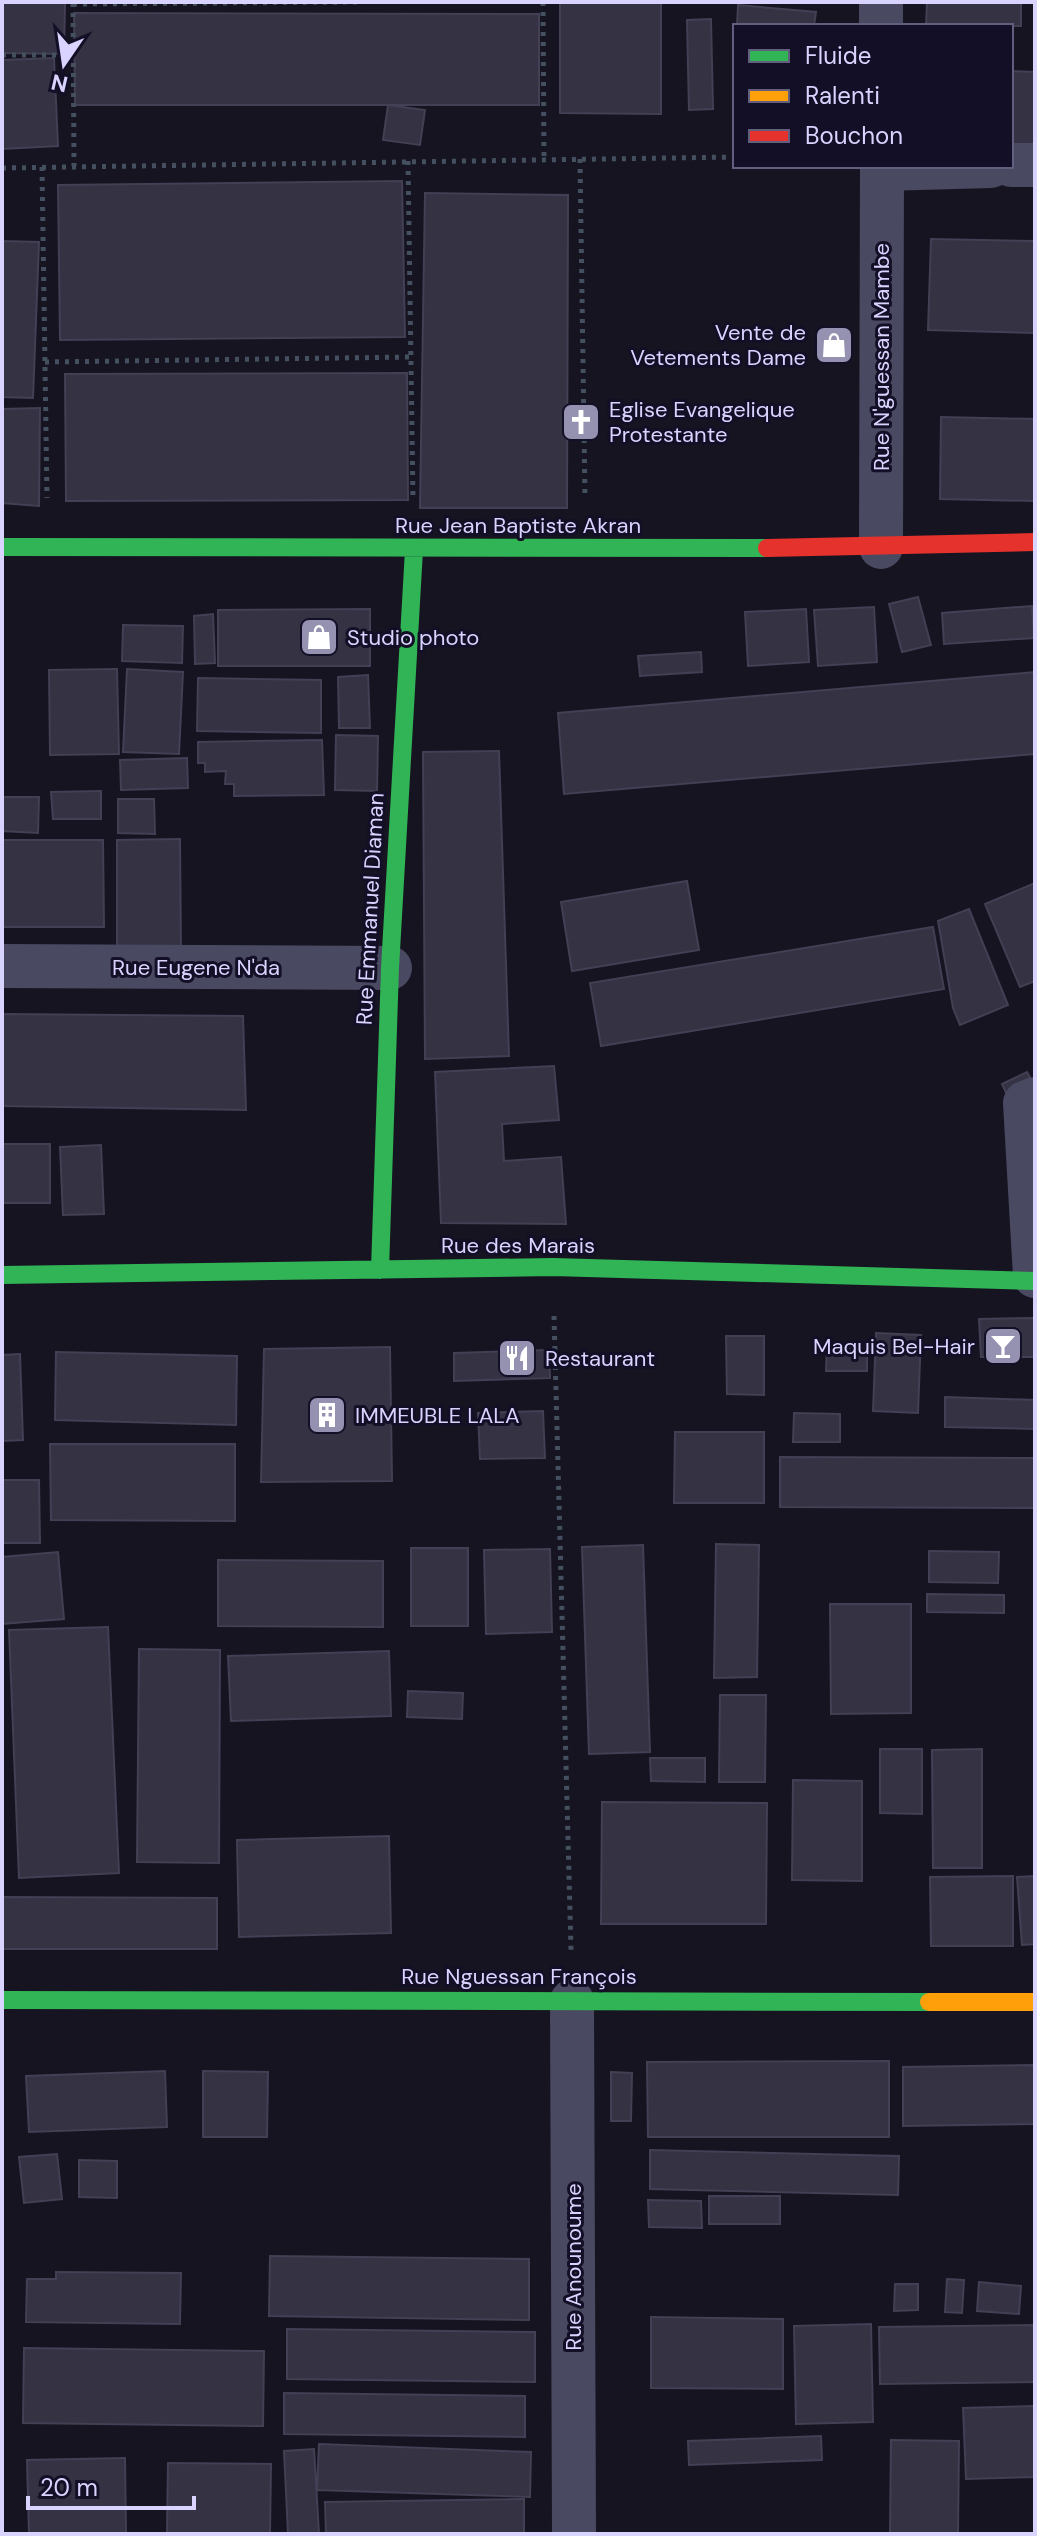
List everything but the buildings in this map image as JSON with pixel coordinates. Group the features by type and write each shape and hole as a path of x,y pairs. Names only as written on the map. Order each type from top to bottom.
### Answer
{"street":[{"path":"881,2 881,24"},
{"path":"1013,165 1035,165"},
{"name":"Rue N'guessan Mambe","path":"881,547 882,168"},
{"name":"Rue Jean Baptiste Akran","path":"2,547 414,550 881,547 1035,542"},
{"name":"Rue Emmanuel Diaman","path":"380,1270 390,968 414,550"},
{"name":"Rue Eugene N'da","path":"2,966 390,968"},
{"path":"1035,1099 1025,1103 1035,1279"},
{"name":"Rue des Marais","path":"2,1275 553,1267 1035,1279"},
{"name":"Rue Nguessan François","path":"2,2000 1035,2002"},
{"name":"Rue Anounoume","path":"572,2001 574,2534"}],"path":[{"path":"74,166 73,3 357,2"},
{"path":"543,2 544,160"},
{"path":"2,55 72,55"},
{"path":"2,168 733,157"},
{"path":"580,159 585,548"},
{"path":"408,161 414,550"},
{"path":"42,167 48,547"},
{"path":"45,362 411,357"},
{"path":"553,1267 572,2001"}],"traffic: fast":[{"path":"2,547 767,548"},
{"path":"380,1270 390,968 414,550"},
{"path":"2,1275 553,1267 1035,1281"},
{"path":"2,2000 929,2002"}],"traffic: slow":[{"path":"929,2002 1035,2002"}],"traffic: jam":[{"path":"767,548 1035,542"}],"place":[{"name":"Vente de Vetements Dame","path":"834,345"},
{"name":"Eglise Evangelique Protestante","path":"581,422"},
{"name":"Studio photo","path":"319,637"},
{"name":"Maquis Bel-Hair","path":"1003,1346"},
{"name":"Restaurant","path":"517,1358"},
{"name":"IMMEUBLE LALA","path":"327,1415"}]}
